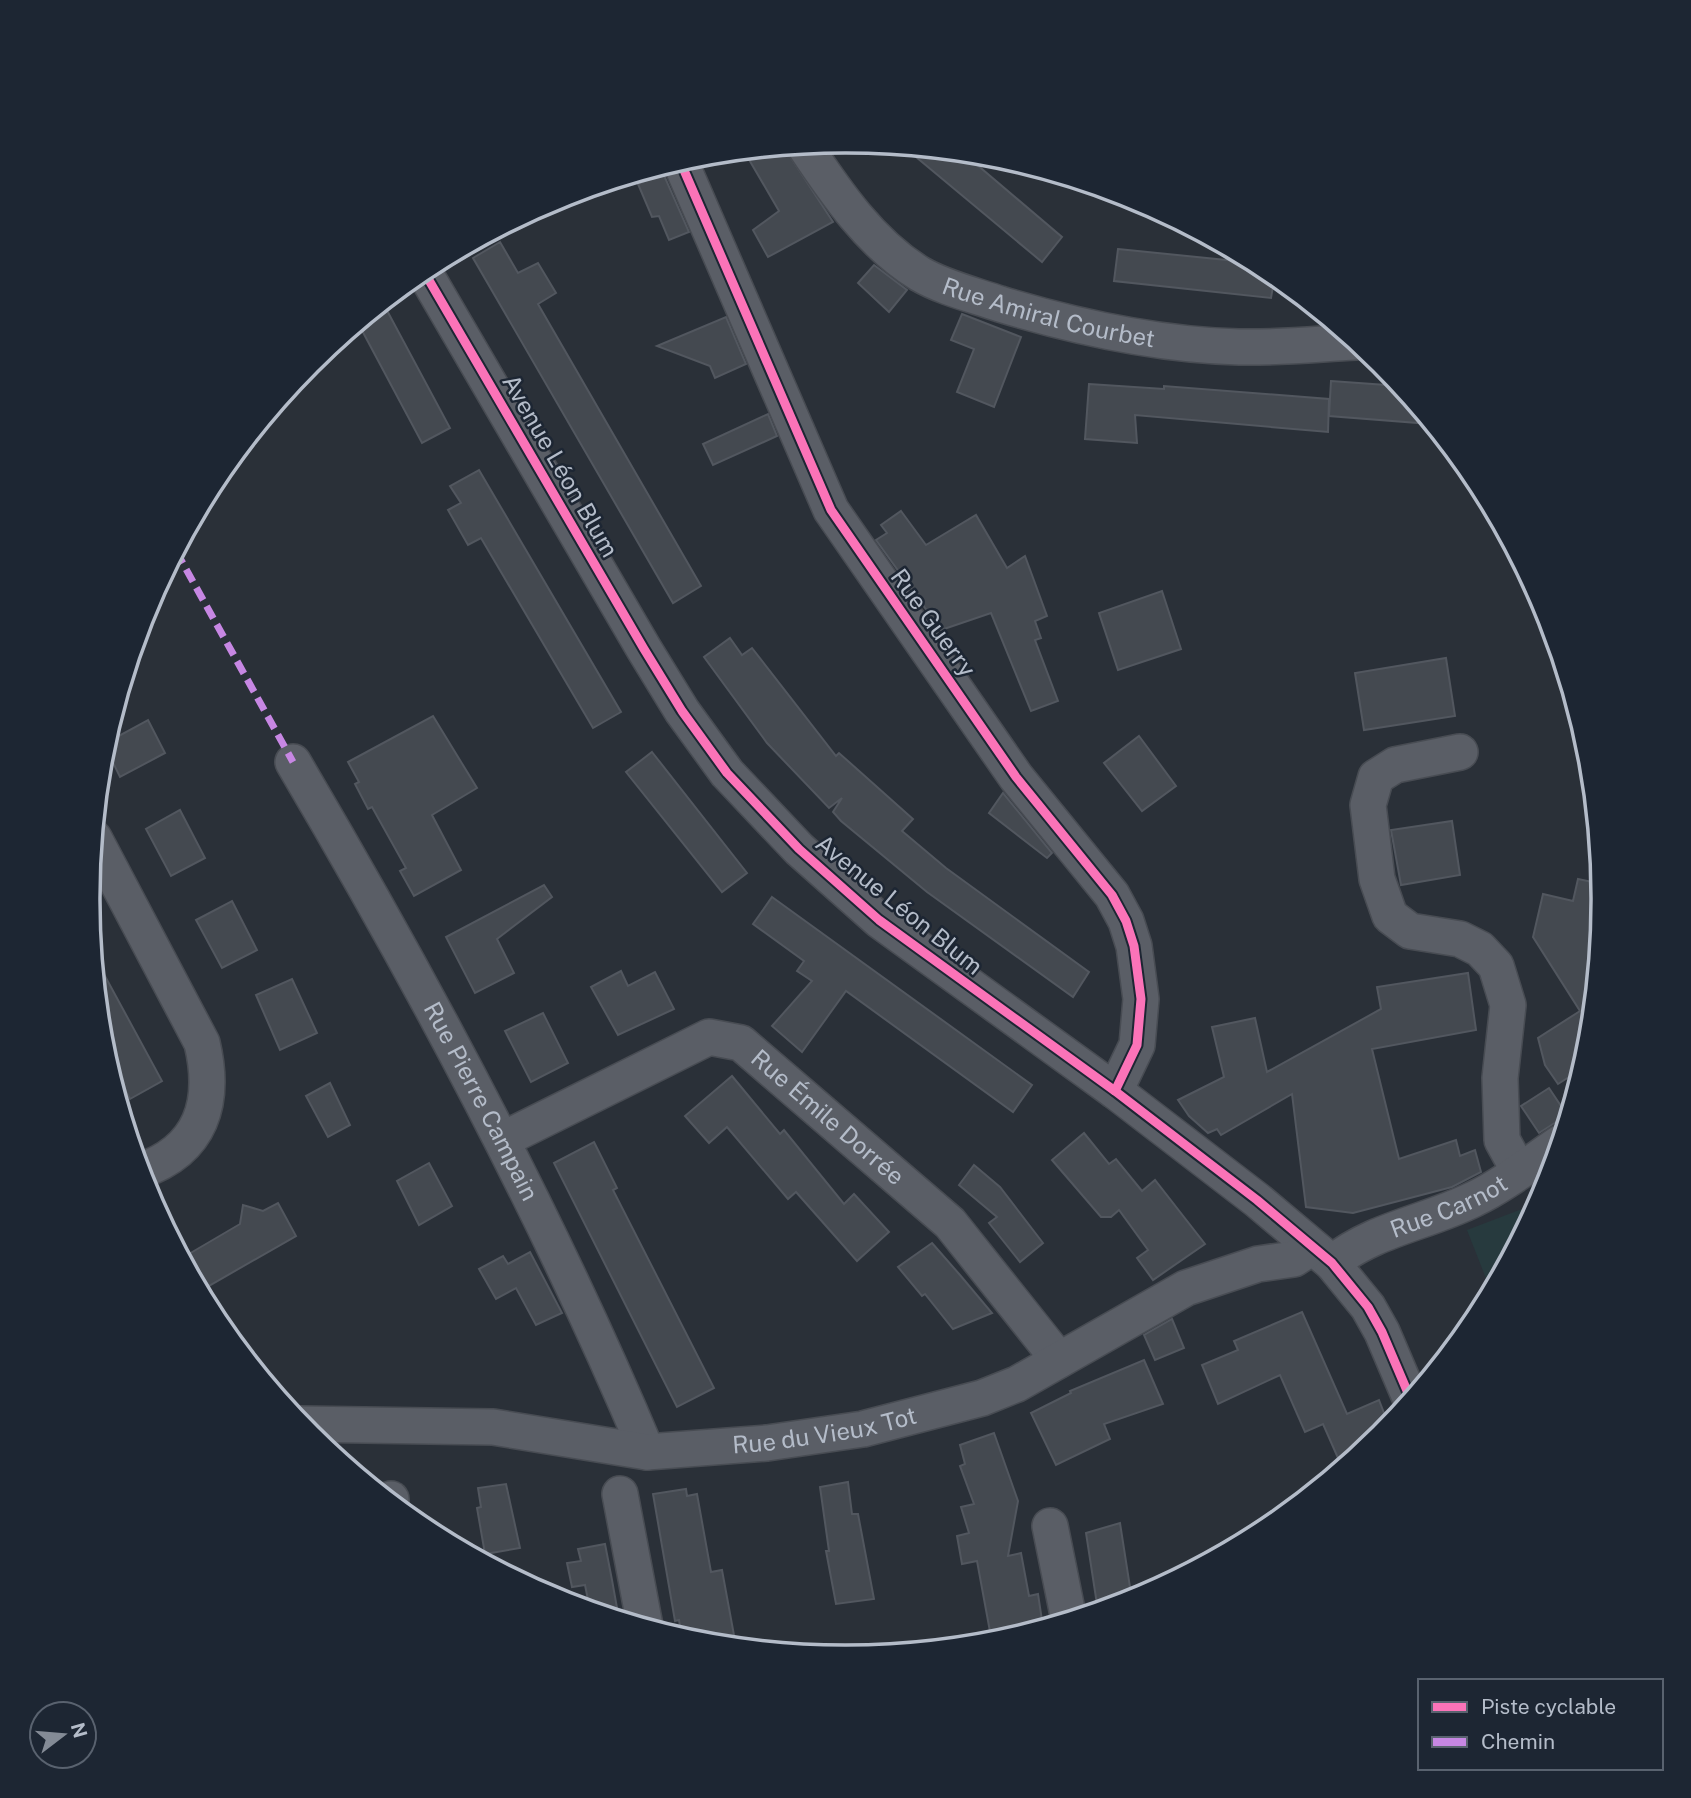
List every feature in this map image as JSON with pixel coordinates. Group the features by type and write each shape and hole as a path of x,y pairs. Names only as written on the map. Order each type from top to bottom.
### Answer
{"street":[{"name":"Rue Amiral Courbet","path":"810,154 841,200 882,244 921,274 957,290 1046,318 1198,344 1239,346 1342,342"},
{"name":"Rue Guerry","path":"685,172 831,509 1016,777 1112,895 1126,921 1134,946 1141,999 1137,1045 1115,1091"},
{"name":"Avenue Léon Blum","path":"429,280 650,659 727,773 799,849 879,920 1115,1091 1257,1200 1322,1255 1368,1307 1382,1332 1406,1391"},
{"path":"1460,752 1395,765 1376,777 1368,804 1377,879 1390,916 1410,931 1460,939 1480,949 1496,966 1508,1005 1500,1078 1502,1140 1519,1171"},
{"name":"Rue Pierre Campain","path":"293,762 368,888 502,1140 647,1452"},
{"path":"101,853 202,1044 209,1073 200,1125 168,1159 150,1167"},
{"name":"Rue Émile Dorrée","path":"502,1140 709,1037 741,1043 950,1223 1059,1360"},
{"name":"Rue Carnot","path":"1322,1255 1353,1247 1375,1236 1475,1199 1547,1152"},
{"name":"Rue du Vieux Tot","path":"316,1424 494,1427 647,1452 767,1443 863,1429 982,1398 1017,1384 1186,1288 1258,1264 1322,1255"},
{"path":"620,1494 643,1616"},
{"path":"1050,1526 1067,1610"}],"green space":[{"path":"1523,1209 1486,1279 1467,1230"}],"building":[{"path":"790,156 833,222 768,257 753,230 779,211 749,160"},
{"path":"916,157 978,166 1062,237 1042,262"},
{"path":"664,176 689,232 669,240 659,216 652,217 638,184"},
{"path":"500,242 518,273 538,263 556,293 538,304 701,586 673,603 473,258"},
{"path":"1118,249 1230,260 1273,288 1271,298 1114,281"},
{"path":"874,265 907,290 889,312 858,283"},
{"path":"387,311 450,428 422,443 362,331"},
{"path":"962,314 1021,337 994,407 957,392 974,349 951,340"},
{"path":"726,317 746,364 715,378 710,366 657,346"},
{"path":"1331,381 1385,385 1419,423 1329,416"},
{"path":"1089,384 1164,389 1164,386 1329,399 1328,432 1135,415 1137,443 1085,439"},
{"path":"768,414 777,436 713,465 703,444"},
{"path":"479,470 621,712 593,728 481,538 468,545 448,510 461,503 450,486"},
{"path":"901,511 926,545 976,515 1007,568 1025,556 1047,616 1035,621 1041,638 1035,640 1058,701 1031,711 991,613 941,630 876,540 887,533 881,525"},
{"path":"1162,591 1181,649 1118,670 1099,613"},
{"path":"730,638 742,655 752,648 836,756 839,753 913,819 902,831 946,868 1089,972 1073,997 927,892 841,821 833,812 842,798 829,808 767,743 704,657"},
{"path":"1446,658 1455,716 1364,730 1355,673"},
{"path":"433,716 477,788 432,815 461,870 414,896 400,871 406,868 372,807 368,809 355,784 359,782 348,762"},
{"path":"148,720 165,753 120,777 113,762 118,736"},
{"path":"1139,736 1176,786 1142,811 1104,763"},
{"path":"652,752 747,873 722,892 626,772"},
{"path":"1003,793 1052,853 1047,858 989,813"},
{"path":"180,810 205,858 171,876 146,829"},
{"path":"1452,821 1460,875 1401,885 1391,830"},
{"path":"1578,879 1591,882 1590,948 1585,996 1570,1077 1558,1084 1545,1065 1538,1038 1580,1011 1533,937 1543,894 1573,901"},
{"path":"544,885 552,897 497,939 514,973 475,993 446,937"},
{"path":"772,897 1032,1085 1013,1112 846,991 802,1052 772,1026 812,981 797,971 804,961 753,924"},
{"path":"232,901 257,950 222,968 196,920"},
{"path":"621,971 628,986 655,972 674,1009 618,1035 591,987"},
{"path":"1468,973 1476,1030 1372,1049 1399,1159 1456,1140 1460,1156 1475,1150 1481,1172 1452,1187 1353,1213 1306,1207 1292,1094 1221,1135 1217,1129 1208,1133 1189,1116 1178,1100 1224,1077 1212,1027 1255,1018 1267,1072 1381,1009 1377,987"},
{"path":"104,974 162,1081 130,1099 124,1088 114,1044"},
{"path":"292,979 317,1033 280,1050 256,995"},
{"path":"543,1013 568,1063 531,1082 505,1031"},
{"path":"732,1076 780,1134 784,1130 844,1204 854,1194 889,1232 857,1261 796,1192 788,1199 727,1127 709,1143 685,1116"},
{"path":"330,1083 350,1125 328,1137 306,1096"},
{"path":"1549,1088 1562,1107 1557,1121 1539,1133 1521,1106"},
{"path":"1084,1133 1109,1164 1116,1159 1142,1191 1155,1180 1205,1244 1153,1280 1137,1258 1148,1250 1119,1210 1111,1217 1101,1217 1052,1160"},
{"path":"594,1142 617,1188 613,1190 714,1388 677,1407 554,1163"},
{"path":"429,1163 452,1206 419,1225 397,1181"},
{"path":"974,1165 1000,1187 1043,1243 1020,1262 989,1223 997,1217 959,1185"},
{"path":"278,1203 296,1236 209,1286 190,1253 240,1224 243,1205 263,1211"},
{"path":"932,1243 992,1313 953,1329 925,1294 922,1296 898,1267"},
{"path":"530,1252 562,1313 536,1325 516,1288 496,1299 479,1269 503,1256 508,1264"},
{"path":"1302,1312 1347,1414 1379,1400 1384,1414 1338,1459 1323,1424 1305,1432 1280,1375 1218,1404 1202,1365 1238,1350 1234,1341"},
{"path":"1172,1319 1184,1348 1155,1360 1144,1335"},
{"path":"1144,1360 1163,1404 1104,1424 1110,1439 1056,1465 1031,1413 1071,1393 1070,1391"},
{"path":"994,1433 1018,1501 1008,1556 1021,1553 1029,1596 1038,1594 1042,1618 990,1630 977,1561 962,1564 957,1536 969,1533 961,1507 974,1504 960,1466 965,1464 960,1445"},
{"path":"848,1482 852,1514 858,1514 874,1599 836,1604 826,1551 829,1551 820,1487"},
{"path":"506,1484 520,1548 489,1553 485,1551 477,1508 481,1507 478,1488"},
{"path":"686,1489 687,1496 697,1494 711,1572 722,1570 734,1636 680,1625 679,1620 675,1621 653,1494"},
{"path":"1120,1523 1130,1588 1096,1601 1086,1533"},
{"path":"605,1544 617,1608 588,1598 585,1585 572,1587 567,1563 581,1561 578,1549"}],"marked path":[{"path":"181,561 293,762"}],"cycle path":[{"path":"685,172 831,510 1016,777 1112,895 1126,921 1134,946 1141,999 1137,1045 1115,1091"},
{"path":"429,280 644,649 682,711 727,773 799,849 879,920 1115,1091 1257,1200 1332,1263 1368,1307 1382,1332 1407,1390"}]}
